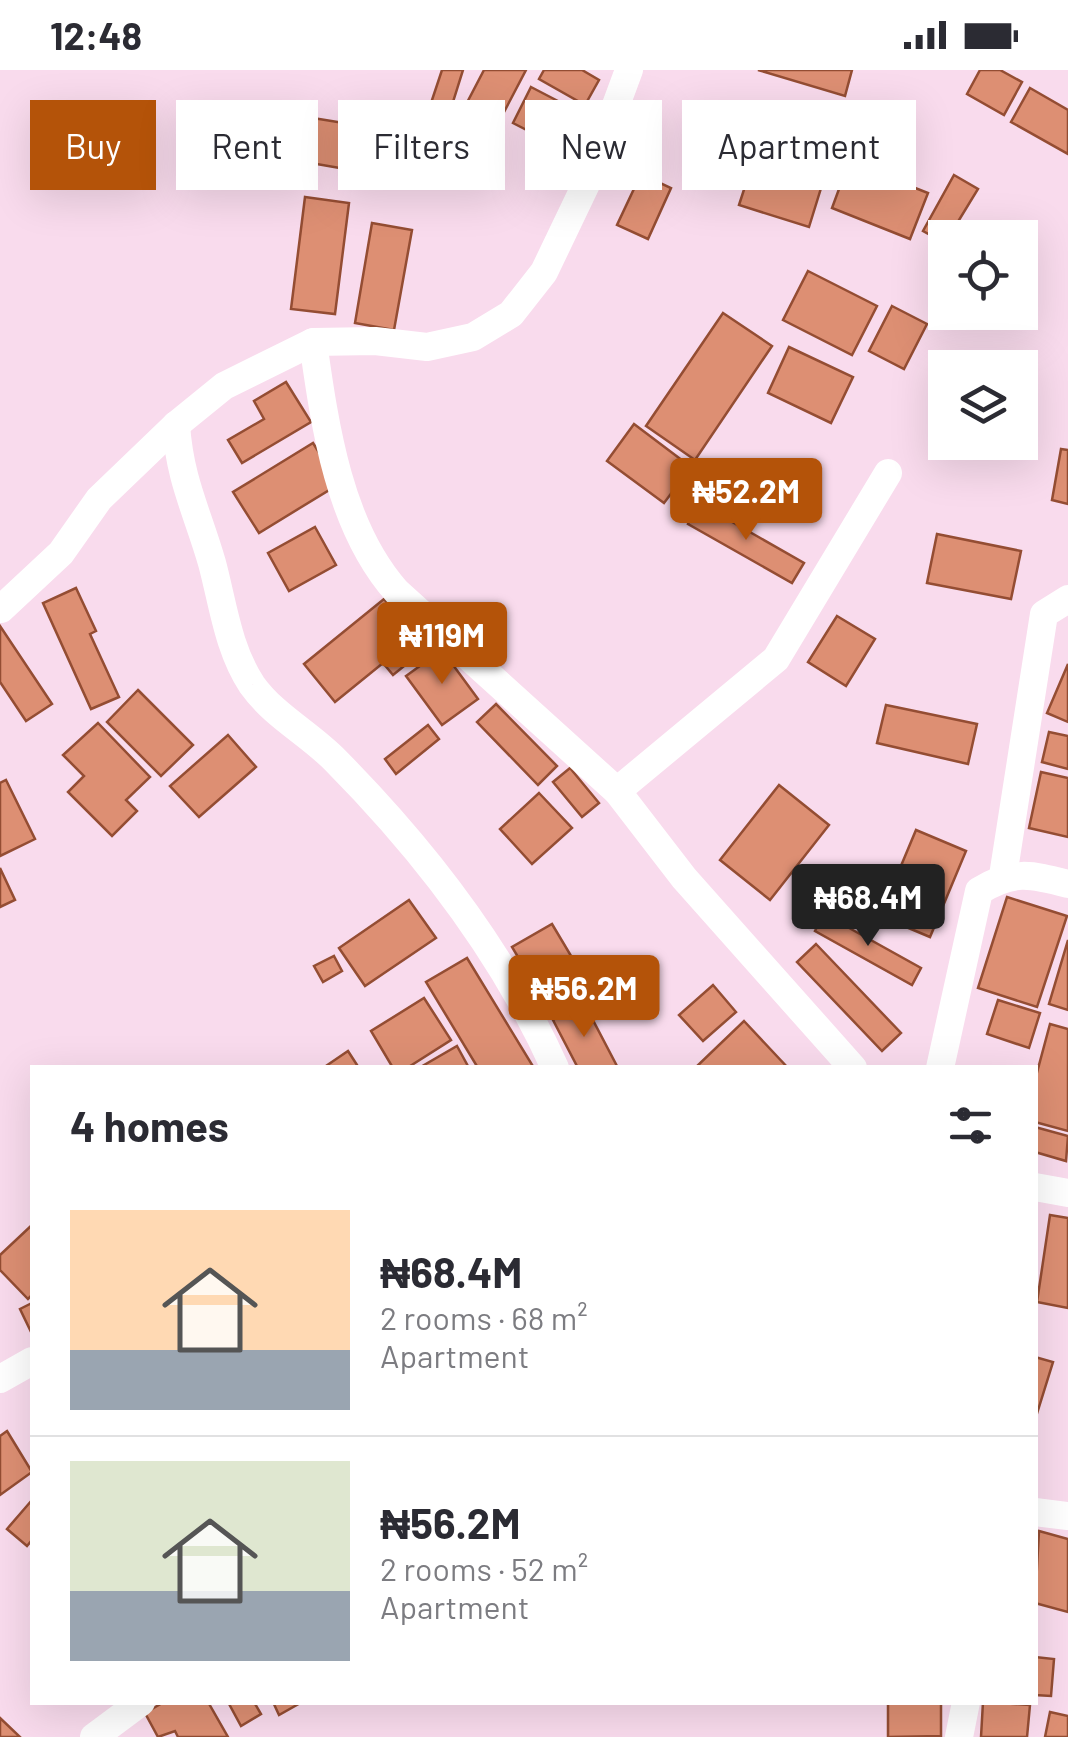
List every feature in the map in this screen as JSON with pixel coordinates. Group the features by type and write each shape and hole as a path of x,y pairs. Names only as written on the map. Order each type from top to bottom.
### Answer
{"street":[{"path":"1,608 61,553 99,499 176,425 224,386 313,342 375,341 427,347 473,337 511,314 544,272 588,178 629,70"},
{"path":"313,342 330,438 371,563 397,592 617,792 684,878 850,1065"},
{"path":"176,425 180,472 210,558 234,650 253,686 287,721 332,756 452,890 535,1024 554,1065"},
{"path":"617,792 776,659 888,473"},
{"path":"1003,876 1044,614 1068,600"},
{"path":"941,1065 979,892 1003,876 1022,872 1068,884"},
{"path":"1038,1188 1068,1193"},
{"path":"0,1379 30,1361"},
{"path":"1038,1512 1068,1516"},
{"path":"112,1731 139,1705"},
{"path":"959,1737 965,1705"}],"building":[{"path":"442,70 463,70 454,100 432,100"},
{"path":"484,70 526,70 505,110 505,100 468,100"},
{"path":"544,70 582,70 599,80 588,100 576,100 539,79"},
{"path":"758,70 852,70 845,96"},
{"path":"980,70 1000,70 1022,82 1004,115 967,94"},
{"path":"531,87 556,100 525,100 525,129 513,123"},
{"path":"1030,88 1068,110 1068,154 1011,122"},
{"path":"318,119 338,122 338,168 318,164"},
{"path":"954,175 978,189 959,220 929,220"},
{"path":"662,184 671,188 648,239 617,225 633,190 662,190"},
{"path":"916,188 928,193 910,239 832,208 839,190"},
{"path":"744,190 820,190 809,227 739,205"},
{"path":"305,197 349,203 335,314 291,309"},
{"path":"372,223 412,230 394,330 355,323"},
{"path":"808,271 877,306 852,355 783,320"},
{"path":"892,306 927,324 904,369 869,351"},
{"path":"723,313 772,346 695,460 646,426"},
{"path":"789,347 853,377 831,423 768,393"},
{"path":"286,382 311,422 242,463 228,440 264,419 254,401"},
{"path":"634,424 691,467 664,503 607,461"},
{"path":"313,443 339,484 259,533 233,492"},
{"path":"1061,449 1068,450 1068,504 1052,500"},
{"path":"699,503 804,563 792,583 688,524"},
{"path":"315,527 336,565 289,591 268,553"},
{"path":"937,534 1021,551 1011,599 927,583"},
{"path":"76,588 96,631 90,634 119,697 91,709 43,603"},
{"path":"384,599 425,649 393,675 383,663 335,702 304,664"},
{"path":"837,616 875,639 846,686 808,662"},
{"path":"0,626 52,704 26,721 0,682"},
{"path":"442,650 478,699 442,725 406,676"},
{"path":"1068,664 1068,722 1047,713"},
{"path":"138,690 193,745 161,776 107,722"},
{"path":"496,704 557,766 538,785 477,722"},
{"path":"886,705 977,724 968,764 877,743"},
{"path":"98,723 150,777 126,800 137,811 112,836 68,792 84,776 63,755"},
{"path":"428,725 439,739 396,774 385,759"},
{"path":"1049,732 1068,736 1068,769 1042,762"},
{"path":"228,735 256,767 199,817 170,786"},
{"path":"570,768 599,803 582,817 553,782"},
{"path":"1041,772 1068,778 1068,837 1029,828"},
{"path":"6,780 35,839 0,856 0,783"},
{"path":"779,785 829,825 770,900 720,860"},
{"path":"539,793 572,828 532,864 500,829"},
{"path":"916,830 966,851 930,937 880,916"},
{"path":"0,868 15,900 0,907"},
{"path":"1007,897 1067,916 1037,1007 978,988"},
{"path":"409,900 436,938 365,986 339,948"},
{"path":"824,914 921,968 912,985 815,931"},
{"path":"552,924 586,981 546,1004 512,947"},
{"path":"1068,940 1068,1010 1049,1004"},
{"path":"816,944 901,1033 882,1051 797,962"},
{"path":"334,956 342,971 323,982 314,966"},
{"path":"467,958 532,1065 476,1065 426,982"},
{"path":"713,985 736,1012 703,1041 679,1015"},
{"path":"424,998 451,1040 412,1065 391,1065 371,1031"},
{"path":"998,1000 1040,1013 1029,1048 987,1034"},
{"path":"584,1003 616,1065 576,1065 553,1020"},
{"path":"744,1021 785,1065 698,1065"},
{"path":"1050,1024 1068,1029 1068,1131 1038,1123 1038,1069"},
{"path":"457,1046 467,1065 424,1065"},
{"path":"348,1051 357,1065 327,1065"},
{"path":"1038,1128 1068,1136 1066,1161 1038,1153"},
{"path":"1050,1215 1068,1218 1068,1308 1038,1302"},
{"path":"30,1227 28,1299 0,1270 0,1255"},
{"path":"30,1304 30,1330 20,1309"},
{"path":"1038,1358 1053,1362 1038,1410"},
{"path":"7,1431 30,1473 0,1495 0,1436"},
{"path":"30,1502 27,1546 7,1529"},
{"path":"1039,1531 1068,1539 1068,1612 1038,1604"},
{"path":"1038,1657 1054,1659 1051,1696 1038,1695"},
{"path":"159,1705 210,1705 228,1737 178,1737 175,1731 158,1737 145,1713"},
{"path":"230,1705 256,1705 261,1714 241,1726"},
{"path":"274,1705 297,1705 279,1715"},
{"path":"888,1705 941,1705 941,1736 888,1737"},
{"path":"983,1705 1030,1705 1027,1737 981,1737"},
{"path":"1050,1712 1068,1716 1068,1737 1045,1737"},
{"path":"0,1718 20,1737 0,1737"}]}
